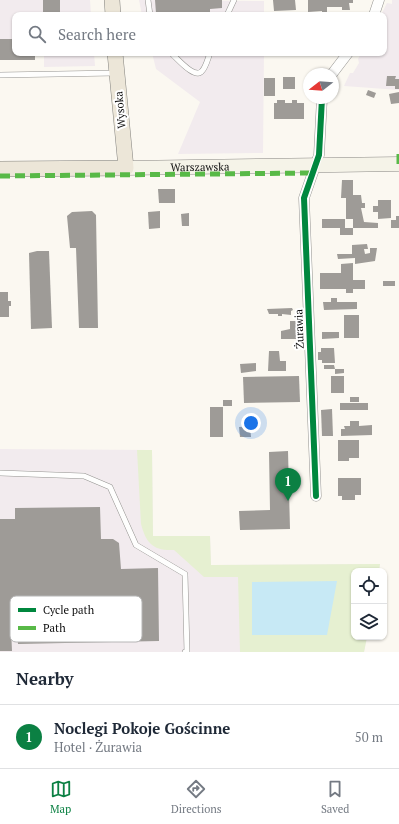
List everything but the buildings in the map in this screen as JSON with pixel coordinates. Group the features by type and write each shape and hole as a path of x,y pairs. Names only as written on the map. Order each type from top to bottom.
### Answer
{"main road":[{"path":"112,0 113,12"},
{"name":"Wysoka","path":"116,56 126,168"},
{"name":"Warszawska","path":"0,169 399,164"}],"street":[{"path":"375,12 379,0"},
{"path":"337,68 346,56"},
{"name":"Żurawia","path":"316,496 304,198 319,155 322,104"}],"lane":[{"path":"148,0 150,12"},
{"path":"229,12 234,0"},
{"path":"174,56 193,73 198,74 202,71 209,56"},
{"path":"0,75 117,73"},
{"path":"0,474 84,476 110,487 136,545 185,574 187,652 185,652"}],"shaded area":[{"path":"0,0 90,0 91,12 12,12 12,56 24,56 35,60 0,60"},
{"path":"139,0 264,1 264,12 141,12"},
{"path":"392,0 399,0 399,90 344,86 350,73 353,73 359,63 358,59 360,56 387,56 387,12 382,12 387,3 392,4"},
{"path":"44,56 94,56 95,66 44,67"},
{"path":"153,56 264,56 263,153 178,154 200,102 156,69"},
{"path":"0,449 152,450 153,536 210,536 211,565 380,564 379,568 351,568 351,640 366,640 364,652 0,652"}],"green space":[{"path":"137,450 152,450 153,536 210,536 211,565 380,564 379,568 351,568 351,640 366,640 364,652 240,652 238,577 204,577 174,550 161,549 148,541 141,524"}],"water":[{"path":"337,581 327,635 252,635 252,582"}],"marked path":[{"path":"399,149 399,164"},
{"path":"0,176 312,173"}],"cycle path":[{"path":"316,496 304,198 319,155 322,104"}],"place":[{"name":"Noclegi Pokoje Gościnne","path":"288,501"}]}
